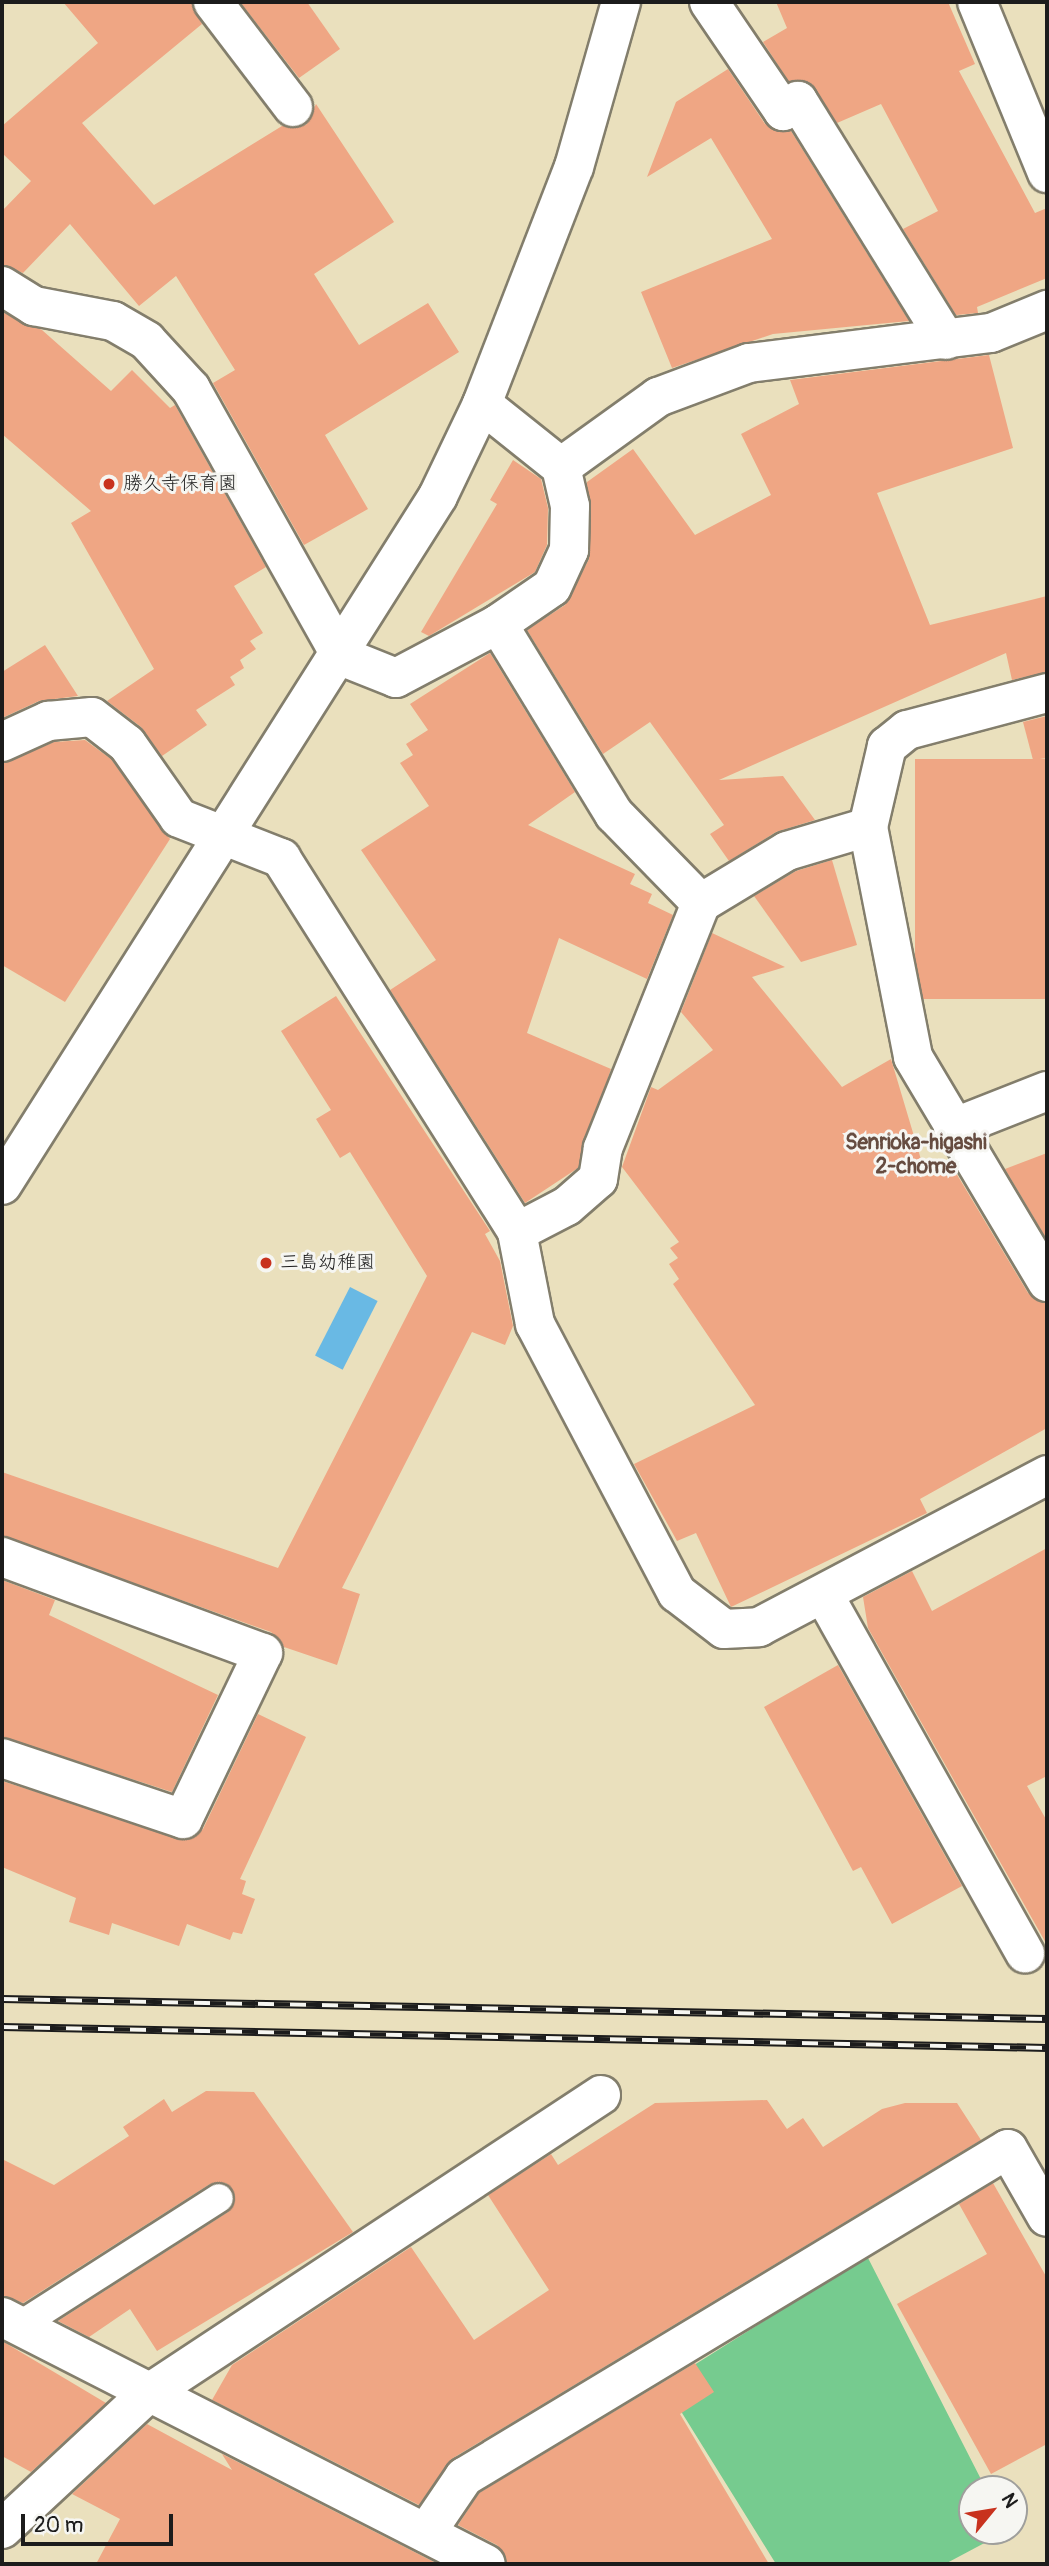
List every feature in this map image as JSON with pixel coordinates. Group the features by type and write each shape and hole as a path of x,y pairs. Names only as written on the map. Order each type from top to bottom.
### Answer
{"street":[{"path":"214,2 293,107"},
{"path":"2,1185 341,656 438,496 482,404 574,167 621,2"},
{"path":"709,2 783,111 798,101 946,340"},
{"path":"977,2 1047,173"},
{"path":"2,286 34,306 113,321 147,341 191,389 341,656 396,678 498,624 552,587 569,550 570,506 561,467 482,404"},
{"path":"561,467 658,397 749,363 991,334 1047,310"},
{"path":"498,624 614,814 701,903"},
{"path":"1047,693 907,730 887,746 868,827 913,1057 1047,1282"},
{"path":"2,742 48,722 92,717 127,744 178,818 281,858 517,1232 534,1324 677,1593 724,1629 759,1627 1047,1475"},
{"path":"517,1232 567,1206 598,1179 603,1148 701,903 787,851 868,827"},
{"path":"953,1128 1047,1091"},
{"path":"2,1557 263,1653 183,1819 2,1758"},
{"path":"824,1595 1026,1953"},
{"path":"2,2529 146,2395 601,2095"},
{"path":"426,2533 464,2477 1008,2149 1047,2217"},
{"path":"11,2322 146,2395 486,2564"}],"lane":[{"path":"11,2322 219,2198"}],"green space":[{"path":"867,2256 979,2475 958,2475 958,2545 981,2545 945,2564 776,2564 664,2384"}],"water":[{"path":"350,1287 378,1301 343,1370 315,1356"}],"building":[{"path":"63,2 192,2 202,24 82,123 154,205 282,126 306,125 316,104 394,222 314,274 359,345 428,303 459,352 325,435 368,509 304,545 213,383 235,370 176,276 139,306 70,224 23,273 2,264 2,211 31,181 2,153 2,126 98,43"},
{"path":"240,2 307,2 340,49 299,78"},
{"path":"776,2 948,2 975,64 959,71 1035,213 1047,208 1047,278 977,307 978,313 956,315 903,229 938,211 881,104 837,123 809,82 789,82 763,42 787,28"},
{"path":"728,69 765,124 791,131 909,321 773,334 672,368 641,292 772,239 711,138 647,177 676,102"},
{"path":"2,312 42,330 111,391 132,370 170,408 175,405 266,567 234,586 263,633 250,641 256,649 240,660 244,668 230,677 235,685 196,710 207,725 162,756 141,727 107,701 154,669 71,523 91,511 2,434"},
{"path":"989,355 1013,448 877,493 930,625 1047,596 1047,672 1012,680 1006,653 719,780 783,776 815,820 776,832 729,861 710,834 724,825 650,722 603,754 527,630 565,605 589,559 587,482 633,449 695,535 771,495 741,434 799,404 790,380"},
{"path":"513,460 541,479 548,508 547,545 535,572 429,636 421,632 497,504 490,500"},
{"path":"45,645 78,696 39,701 2,718 2,672"},
{"path":"490,653 575,792 528,825 635,874 630,884 652,894 648,903 673,915 647,979 559,938 527,1033 611,1069 578,1168 525,1203 390,990 436,960 361,850 429,806 400,763 413,755 406,744 428,730 410,704"},
{"path":"1047,716 1047,758 1033,760 1023,722"},
{"path":"85,740 111,759 170,839 65,1002 2,965 2,764 54,742"},
{"path":"915,759 1047,759 1047,999 915,999"},
{"path":"832,860 857,945 801,962 754,896 796,871"},
{"path":"712,933 785,967 752,977 842,1087 891,1059 925,1173 953,1168 1028,1293 1047,1304 1047,1428 920,1499 927,1513 731,1607 696,1533 677,1541 634,1464 755,1405 673,1284 679,1279 669,1264 678,1258 670,1248 679,1242 622,1167 651,1087 658,1090 713,1050 681,1012"},
{"path":"336,996 490,1231 485,1234 500,1261 513,1326 505,1345 472,1332 342,1588 360,1594 337,1665 284,1647 271,1632 2,1536 2,1472 278,1568 427,1276 350,1152 340,1158 316,1119 331,1110 281,1031"},
{"path":"1047,1153 1047,1240 1005,1169"},
{"path":"1047,1548 1047,1776 1027,1786 1047,1821 1047,1945 868,1628 863,1597 912,1571 932,1611"},
{"path":"2,1580 55,1600 49,1615 218,1695 172,1792 2,1737"},
{"path":"838,1665 962,1886 892,1924 861,1867 853,1871 764,1707"},
{"path":"258,1714 306,1737 240,1879 246,1881 242,1894 255,1899 242,1934 233,1932 230,1940 187,1924 179,1946 112,1923 109,1935 69,1922 76,1898 2,1867 2,1781 187,1840 203,1829"},
{"path":"206,2091 254,2092 353,2232 157,2351 130,2309 89,2337 58,2321 228,2212 235,2197 226,2183 210,2184 23,2303 2,2295 2,2159 54,2185 129,2136 123,2127 164,2099 172,2112"},
{"path":"767,2100 787,2129 803,2118 823,2147 882,2109 905,2103 957,2103 981,2140 453,2458 419,2505 212,2400 232,2365 411,2247 474,2340 549,2290 488,2195 551,2154 558,2165 655,2103"},
{"path":"993,2183 1047,2278 1047,2444 991,2474 897,2304 987,2254 959,2204"},
{"path":"2,2341 106,2403 31,2472 2,2456"},
{"path":"695,2363 714,2392 680,2414 769,2564 508,2564 497,2545 458,2525 479,2493"},
{"path":"147,2424 232,2470 222,2454 438,2564 96,2564 120,2519 72,2494"}],"railway":[{"path":"2,1999 1047,2019"},
{"path":"2,2027 1047,2048"}],"place":[{"name":"勝久寺保育園","path":"109,484"},
{"name":"三島幼稚園","path":"266,1263"}],"district":[{"name":"Senrioka-higashi 2-chome","path":"916,1155"}]}
